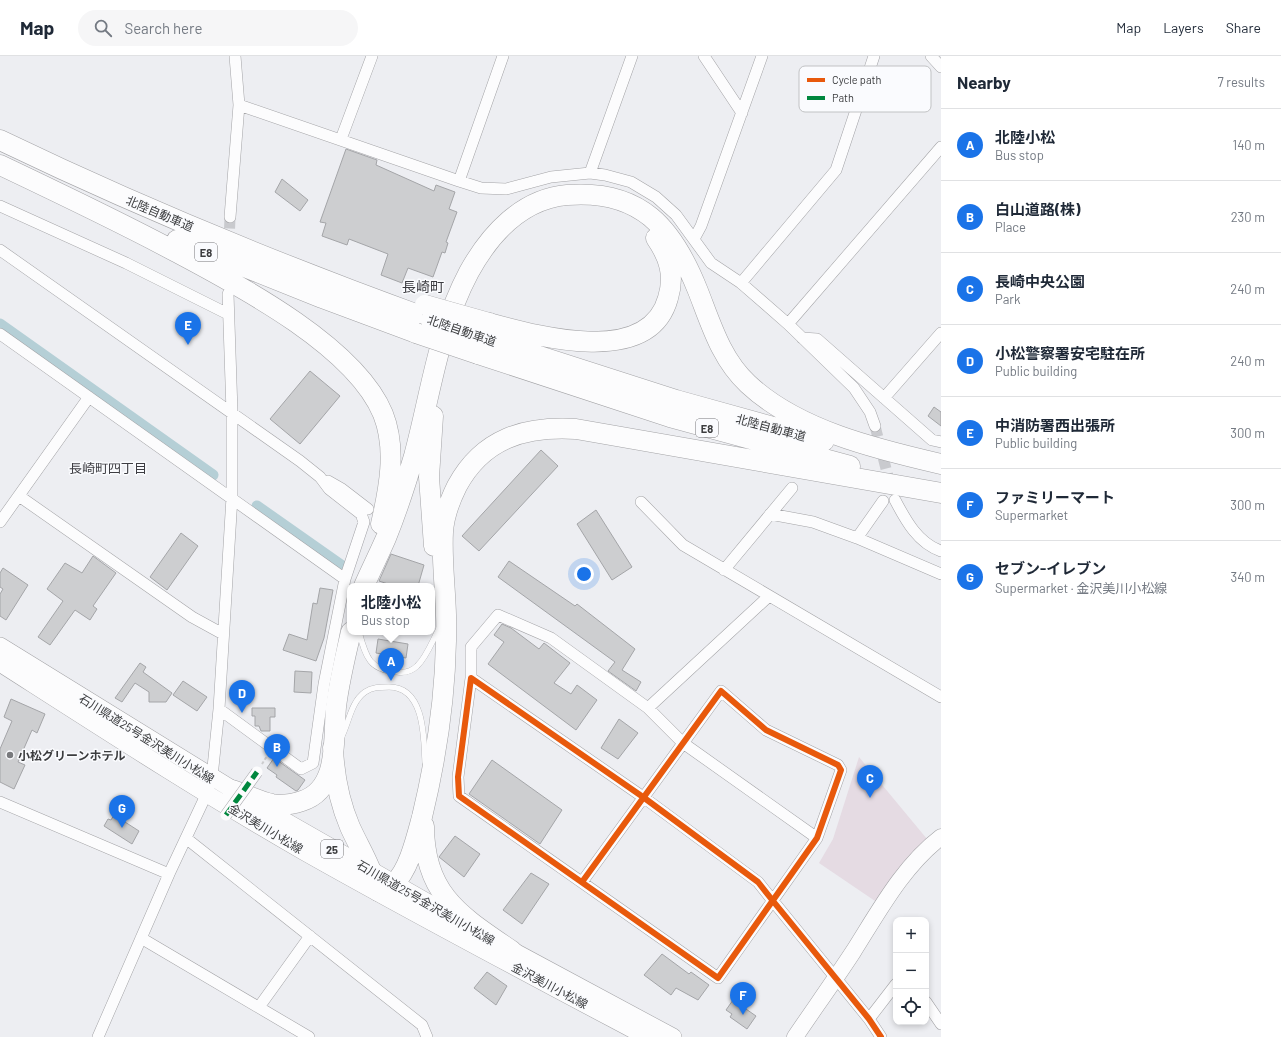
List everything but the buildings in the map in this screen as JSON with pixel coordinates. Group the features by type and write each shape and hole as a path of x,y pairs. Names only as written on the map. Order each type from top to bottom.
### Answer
{"highway":[{"name":"北陸自動車道","path":"0,140 130,200 234,245 421,318"},
{"name":"北陸自動車道","path":"0,160 128,219 235,264 421,318 676,400 774,428 941,470"},
{"path":"0,165 124,224 252,294 306,331 347,365 366,384 383,414 391,448 384,512 365,583"},
{"path":"365,583 386,536 406,483 437,356 450,316 468,274 493,236 509,220 526,208 544,200 564,195 584,194 620,200 643,211 667,232 688,268 719,344 731,364 745,382 762,396 800,420 821,429 891,451 941,464"},
{"path":"421,318 483,338 604,342 636,334 650,325 660,315 668,301 672,273 669,260 654,235 643,224 629,216 597,206 581,205 549,210 532,217 505,238 492,253 471,290 461,315 447,356 433,416 429,470 430,505 434,544 445,596"},
{"name":"北陸自動車道","path":"483,338 670,417 765,444 941,488"},
{"path":"333,747 335,778 343,810 373,872 386,887 410,854 425,804 441,721 446,640 443,530 453,493 463,475 475,460 488,448 506,438 537,429 557,428 583,430 941,493"},
{"path":"232,790 273,804 285,805 307,800 316,794 328,777 333,747 337,705 350,635"},
{"path":"425,804 425,850 432,876 438,888 457,911 512,951"}],"main road":[{"name":"石川県道25号金沢美川小松線","path":"0,646 209,785 232,790 373,872"},
{"name":"金沢美川小松線","path":"0,663 159,765 209,785 303,850 386,887 647,1037"},
{"name":"石川県道25号金沢美川小松線","path":"386,887 512,951 673,1037"}],"street":[{"path":"230,217 239,105 235,56"},
{"path":"342,139 372,56"},
{"path":"459,181 503,56"},
{"path":"590,173 632,56"},
{"path":"704,56 742,113"},
{"path":"694,239 701,226 762,56"},
{"path":"871,66 874,56"},
{"path":"928,57 941,67"},
{"path":"239,105 342,139 481,188 506,189 551,177 590,173 605,175 631,182 656,197 676,215 710,263 741,283 788,324 854,388 870,412 875,426"},
{"path":"741,283 836,170 855,112"},
{"path":"788,324 941,147"},
{"path":"0,206 126,263 228,314"},
{"path":"0,250 232,412 320,476 342,489 368,509"},
{"path":"98,1037 169,874 187,839 209,785 218,709 232,498 232,412 228,294"},
{"path":"884,398 941,333"},
{"path":"0,334 345,579"},
{"path":"802,338 817,339 932,440 941,442"},
{"path":"0,522 89,397"},
{"path":"218,709 301,769 313,763 324,684 345,579 364,522 361,514 329,488 320,476"},
{"path":"724,570 792,488"},
{"path":"19,496 192,617 223,634"},
{"path":"895,500 907,524 936,549 941,551"},
{"path":"857,538 883,501"},
{"path":"640,502 683,545 941,697"},
{"path":"770,514 813,522 857,538 941,574"},
{"path":"648,708 769,596"},
{"path":"582,882 643,797 683,743 721,691 766,730 838,765 841,770 818,838 718,978 459,796 458,777 472,678 471,647 498,615 551,638 648,708 683,743 818,838"},
{"path":"472,678 643,797 758,882 869,1019 881,1037"},
{"path":"226,814 257,772"},
{"path":"0,802 169,874"},
{"path":"795,1037 906,872 924,850 941,837"},
{"path":"187,839 422,1024 427,1037"},
{"path":"258,1007 310,936"},
{"path":"141,938 309,1037"},
{"path":"869,1019 893,988"},
{"path":"929,1006 941,1024"}],"lane":[{"path":"360,635 366,655 373,665 381,670 402,673 411,670 418,665 446,616"},
{"path":"333,747 343,734 355,704 365,692 375,688 386,687 394,687 405,692 414,700 418,708 422,727 425,749 425,804"}],"path":[{"path":"257,772 270,752"}],"shaded area":[{"path":"859,757 927,839 878,903 819,863 833,839"}],"waterway":[{"path":"0,324 213,475"},
{"path":"257,506 341,565"}],"tunnel":[{"path":"229,245 230,217"},
{"path":"875,426 891,488"}],"marked path":[{"path":"226,815 257,772"}],"cycle path":[{"path":"582,882 721,691 766,730 838,765 841,770 817,838 718,978 459,796 458,777 471,678 643,797 758,882 773,901 869,1019 881,1037"}],"place":[{"name":"中消防署西出張所","path":"188,345"},
{"name":"北陸小松","path":"391,681"},
{"name":"小松警察署安宅駐在所","path":"242,713"},
{"name":"小松グリーンホテル","path":"10,755"},
{"name":"白山道路(株)","path":"277,767"},
{"name":"長崎中央公園","path":"870,798"},
{"name":"セブン-イレブン","path":"122,828"},
{"name":"ファミリーマート","path":"743,1015"}],"district":[{"name":"長崎町","path":"423,286"},
{"name":"長崎町四丁目","path":"108,468"}]}
